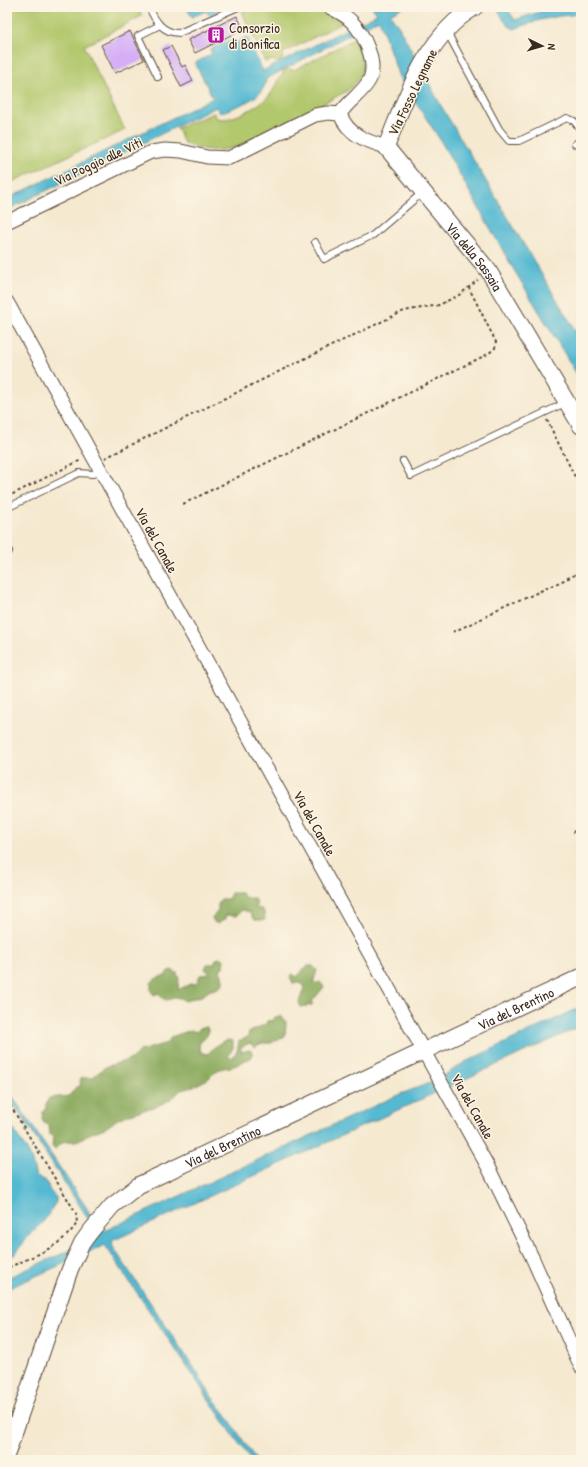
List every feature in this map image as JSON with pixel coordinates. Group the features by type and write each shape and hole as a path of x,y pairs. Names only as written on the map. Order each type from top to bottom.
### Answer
{"street":[{"path":"329,7 342,13 352,22 361,35 367,46 372,72 369,80 362,90 345,106 340,114 344,124 350,131 366,141 386,147"},
{"name":"Via Fosso Legname","path":"386,147 401,109 431,48 446,30 475,7"},
{"name":"Via Poggio alle Viti","path":"7,222 151,152 165,150 181,151 207,157 229,158 315,115 328,113 340,114"},
{"name":"Via della Sassaia","path":"386,147 488,270 581,426"},
{"name":"Via del Canale","path":"7,302 95,463 488,1165 532,1257 581,1367"},
{"name":"Via del Brentino","path":"7,1453 70,1269 82,1243 112,1206 139,1185 581,977"}],"lane":[{"path":"149,7 160,25 172,33 180,33 238,7"},
{"path":"158,77 138,36 160,25"},
{"path":"446,30 499,129 509,141 519,141 567,118 574,121 581,130"},
{"path":"575,144 581,140"},
{"path":"315,242 324,259 374,235 424,191"},
{"path":"403,461 411,476 567,401"},
{"path":"7,508 79,473 93,474 95,463"}],"path":[{"path":"7,497 95,463 404,311 439,305 459,295 488,270"},
{"path":"182,504 488,354 495,348 496,342 468,288"},
{"path":"543,413 581,489"},
{"path":"453,632 581,572"},
{"path":"573,832 581,828"},
{"path":"7,1100 76,1213 77,1223 72,1231 48,1249 7,1268"}],"green space":[{"path":"7,7 138,7 142,16 84,46 125,130 7,184"},
{"path":"253,7 316,7 336,15 344,22 283,53 282,60 278,62 271,60 265,62 242,12"},
{"path":"354,39 361,54 363,67 359,79 347,91 243,145 228,149 213,150 199,148 184,143 177,128 214,113 217,118 223,119 237,116 253,108 270,95 278,79 283,74 283,71 288,69 294,70"},
{"path":"231,893 241,893 246,898 254,898 257,904 256,908 262,909 264,912 265,920 254,920 250,912 242,910 236,916 225,915 225,919 218,924 214,922 212,917 218,911 218,902 221,899 228,899"},
{"path":"216,959 224,959 223,967 220,970 223,982 218,988 209,991 202,996 186,1001 177,997 167,1000 164,999 159,993 154,995 151,991 151,983 162,976 166,976 167,972 171,970 177,973 179,979 178,990 190,984 197,983 200,975 210,974 205,969 207,964 214,964"},
{"path":"308,966 313,966 317,970 313,984 320,982 324,987 313,1000 312,1005 301,1007 299,1002 304,988 301,983 293,983 290,977 292,974 298,977 301,971"},
{"path":"281,1016 286,1022 285,1036 271,1043 262,1043 254,1047 250,1043 241,1047 241,1052 251,1050 253,1054 251,1058 234,1066 222,1068 214,1072 209,1078 180,1090 168,1101 120,1118 107,1127 86,1135 79,1140 65,1141 55,1149 52,1147 53,1136 50,1135 49,1125 44,1123 42,1118 43,1112 46,1110 46,1104 49,1098 69,1096 76,1087 81,1085 80,1081 82,1078 92,1078 105,1067 131,1059 140,1051 167,1043 171,1037 191,1030 196,1032 200,1028 207,1027 208,1034 200,1042 199,1047 202,1053 208,1054 219,1043 230,1040 233,1041 233,1048 228,1056 232,1058 237,1051 239,1041 248,1037 249,1032 266,1024 267,1021 273,1020 275,1017"}],"water":[{"path":"186,7 214,7 217,12 209,15 206,11 192,17"},
{"path":"372,7 403,7 390,14 399,27 440,104 581,340 581,381 514,270 439,138 399,77 379,19 266,79 261,92 249,101 220,113 216,107 7,210 7,199 213,98 195,63 212,54 210,49 232,39 234,44 247,37 263,71 377,14"},
{"path":"497,7 506,7 515,20 539,12 565,7 581,7 581,14 540,20 514,29 502,17"},
{"path":"581,1007 581,1026 112,1241 113,1247 212,1397 225,1413 256,1460 251,1460 233,1435 105,1245 7,1289 7,1278 100,1237 7,1094 7,1088 95,1223 104,1231 398,1095 435,1081 465,1062"},
{"path":"7,1119 31,1157 36,1177 45,1180 50,1191 56,1197 56,1202 44,1221 31,1233 14,1255 7,1257"}],"building":[{"name":"Consorzio di Bonifica","path":"237,16 243,29 195,53 188,40"},
{"path":"130,31 144,60 115,73 101,45"},
{"path":"171,46 182,67 185,65 193,81 181,87 163,50"}],"place":[{"name":"Consorzio di Bonifica","path":"216,35"}]}
